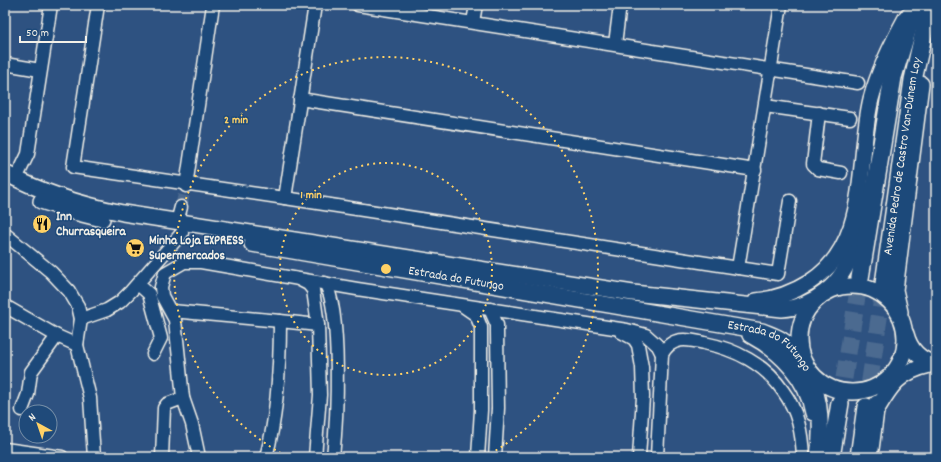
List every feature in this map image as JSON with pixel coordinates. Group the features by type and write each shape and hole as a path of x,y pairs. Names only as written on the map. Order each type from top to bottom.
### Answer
{"highway":[{"name":"Avenida Pedro de Castro Van-Dúnem Loy","path":"860,278 893,77 914,5"},
{"name":"Avenida Pedro de Castro Van-Dúnem Loy","path":"884,284 913,80 930,5"},
{"path":"823,456 840,403"},
{"path":"859,457 871,409"}],"main road":[{"path":"914,5 886,55 871,100 851,253 842,274 806,312 799,332 799,349 805,365 822,384 838,391 859,392 883,382 907,367 934,365"},
{"name":"Avenida Pedro de Castro Van-Dúnem Loy","path":"903,326 895,290 930,5"},
{"name":"Estrada do Futungo","path":"9,179 40,200 78,213 633,293 782,309 806,305 820,296"},
{"path":"737,303 775,298 794,291 818,277 830,266 839,253 849,232 858,201"},
{"name":"Estrada do Futungo","path":"180,227 762,331 783,340 805,365 815,386 819,399 823,456"},
{"path":"820,296 836,288 845,286 863,287 880,293 894,305 910,347 916,354 934,365"},
{"path":"870,457 871,409 883,382 898,365 902,357 904,348 903,326"},
{"path":"733,327 765,343 781,356 794,371 805,389 813,410 823,456"},
{"path":"871,409 902,375 916,369 934,365"}],"street":[{"path":"9,179 28,154 51,5"},
{"path":"98,5 73,167 778,274 790,201"},
{"path":"187,184 213,5"},
{"path":"285,198 315,5"},
{"path":"358,5 771,68 858,83"},
{"path":"473,22 476,5"},
{"path":"615,44 620,5"},
{"path":"738,268 781,5"},
{"path":"5,64 40,70"},
{"path":"300,99 755,170"},
{"path":"765,106 850,118"},
{"path":"819,113 813,164 818,169 841,173"},
{"path":"81,319 107,310 120,302 138,284 180,227 182,207"},
{"path":"5,234 51,272 69,291 78,306 81,319 77,345 90,398 94,457"},
{"path":"199,457 192,424 183,398 175,320 172,311 162,296 161,287 165,273 184,262 201,262 357,289 640,332 650,338 659,349 657,457"},
{"path":"151,268 165,273"},
{"path":"148,294 156,282 151,268"},
{"path":"298,278 308,284 313,290 318,325 320,395 315,457"},
{"path":"316,304 317,296 325,283"},
{"path":"325,283 331,292 336,355 336,403 333,457"},
{"path":"138,284 148,294 161,338 153,354"},
{"path":"333,306 342,294 357,289"},
{"path":"462,305 476,315 481,327 481,410 478,457"},
{"path":"5,306 57,336 77,345"},
{"path":"481,327 490,309"},
{"path":"490,309 497,325 498,408 495,457"},
{"path":"172,311 318,325"},
{"path":"497,332 501,325 517,314"},
{"path":"266,457 274,425 280,321"},
{"path":"615,329 634,339 638,345 640,354 643,397 640,457"},
{"path":"24,404 28,394 31,372 57,336"},
{"path":"659,349 678,339 692,340 732,350 757,364 783,390 793,407 799,424 803,457"},
{"path":"640,354 646,344 659,349"},
{"path":"162,457 164,408 167,404 183,398"},
{"path":"5,449 62,457"}],"tunnel":[{"path":"181,207 186,186"},
{"path":"840,403 860,278"},
{"path":"866,407 884,284"}],"place":[{"name":"Inn Churrasqueira","path":"42,224"},
{"name":"Minha Loja EXPRESS Supermercados","path":"135,248"}]}
